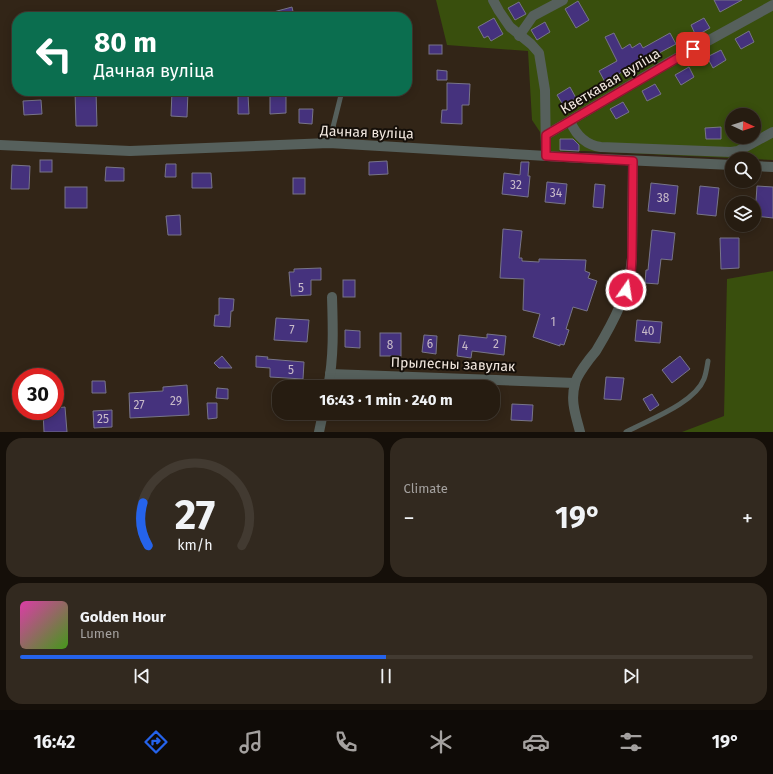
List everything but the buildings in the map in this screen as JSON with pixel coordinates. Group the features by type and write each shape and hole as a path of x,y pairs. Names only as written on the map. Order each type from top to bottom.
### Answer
{"street":[{"path":"493,0 510,28 531,44 539,53 545,90 546,156"},
{"path":"520,36 533,16 563,0"},
{"name":"Кветкавая вуліца","path":"546,135 666,64 773,5"},
{"path":"570,121 575,131 584,141 600,147 738,152 773,132"},
{"name":"Дачная вуліца","path":"0,145 130,151 329,143 633,161 725,165"},
{"path":"580,432 574,415 573,403 575,383 612,326 629,279 632,258 633,161"},
{"path":"761,166 773,167"},
{"path":"329,380 333,335 332,297"},
{"name":"Прылесны завулак","path":"330,374 575,383"},
{"path":"319,432 322,420"}],"lane":[{"path":"329,143 341,96"},
{"path":"626,432 680,404 695,393 704,380 708,361"}],"green space":[{"path":"436,0 773,0 773,160 761,159 761,152 725,152 725,158 584,151 542,152 540,132 532,120 528,51 447,45"},
{"path":"773,271 773,432 682,432 724,416 727,279"}],"route":[{"path":"626,290 631,274 632,258 633,161 546,156 546,135 693,49"}]}
